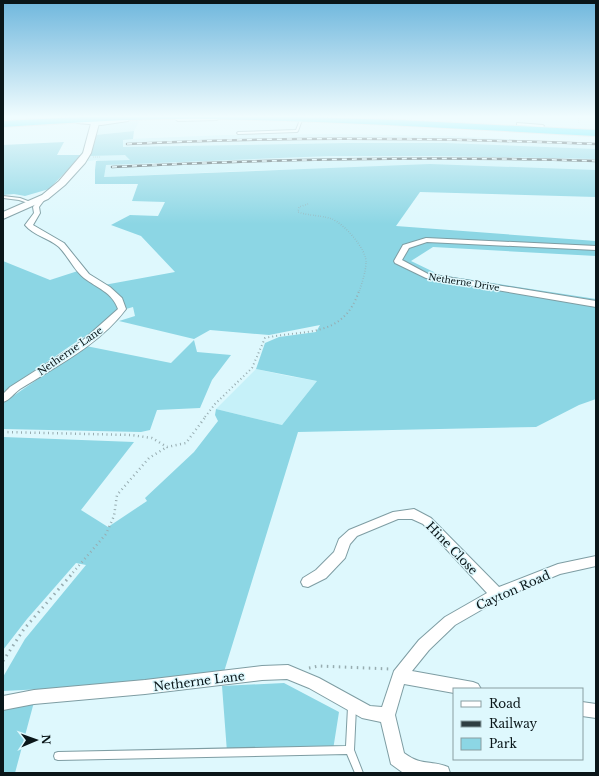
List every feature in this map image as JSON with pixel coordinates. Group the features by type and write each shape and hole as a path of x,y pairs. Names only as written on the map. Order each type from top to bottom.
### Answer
{"street":[{"path":"3,216 42,199 58,187 82,161 86,152"},
{"name":"Netherne Lane","path":"3,399 14,390 91,339 111,322 122,309 119,300 107,289 86,276 62,245 33,229 29,225 38,213 36,207 42,199"},
{"name":"Netherne Drive","path":"596,248 517,243 426,240 406,247 398,261 426,276 596,304"},
{"name":"Hine Close","path":"308,582 321,574 340,554 344,542 353,533 397,515 414,514 428,521 497,594"},
{"name":"Cayton Road","path":"386,715 401,673 424,645 450,620 497,594 558,569 596,561"},
{"name":"Netherne Lane","path":"3,702 34,697 145,687 262,673 288,672 314,683 368,714 386,715"},
{"path":"401,673 468,688"},
{"path":"583,709 596,711"},
{"path":"386,715 397,758 408,766 419,770 442,773"}],"lane":[{"path":"3,197 20,199 31,203"},
{"path":"352,704 350,750 359,773"},
{"path":"58,756 350,750"}],"path":[{"path":"3,661 24,630 106,534 114,516 117,495 149,458 167,447 186,443 215,404 252,368 265,338 278,334 317,330 333,326 345,317 354,306 361,289 366,260 355,238 334,220 304,215 298,212 299,207 308,204"},
{"path":"3,432 131,435 152,438 167,447"},
{"path":"288,672 319,666 401,673"}],"shaded area":[{"path":"91,152 596,152 596,174 416,169 265,170 103,177 97,160 88,161 87,156"},
{"path":"256,369 317,381 282,425 216,409"}],"green space":[{"path":"3,152 59,152 57,155 82,155 49,189 25,196 14,194 3,195"},
{"path":"88,152 596,152 596,159 436,156 329,156 106,165 104,177 430,164 596,170 596,197 420,192 396,226 596,241 596,256 433,247 411,261 440,275 596,299 596,399 579,405 536,427 298,432 223,675 3,691 3,677 25,639 86,565 76,563 27,619 3,650 3,437 134,442 81,510 108,527 147,501 145,498 194,452 218,421 215,415 216,409 282,425 317,381 256,369 265,343 279,337 316,332 320,325 269,335 210,330 194,339 119,321 135,316 133,307 119,311 108,323 79,340 3,392 3,261 50,280 84,269 104,285 175,272 141,236 111,225 130,215 158,216 165,202 132,201 138,184 95,184 96,161 130,160 125,155 87,156"},
{"path":"194,340 197,352 231,355 212,380 200,408 157,410 150,430 141,432 3,429 3,403 86,346 171,363"},
{"path":"284,683 339,712 333,750 227,752 222,686"},
{"path":"34,702 15,773 3,773 3,707"}],"railway":[{"path":"112,167 354,159 535,159 596,161"}]}
